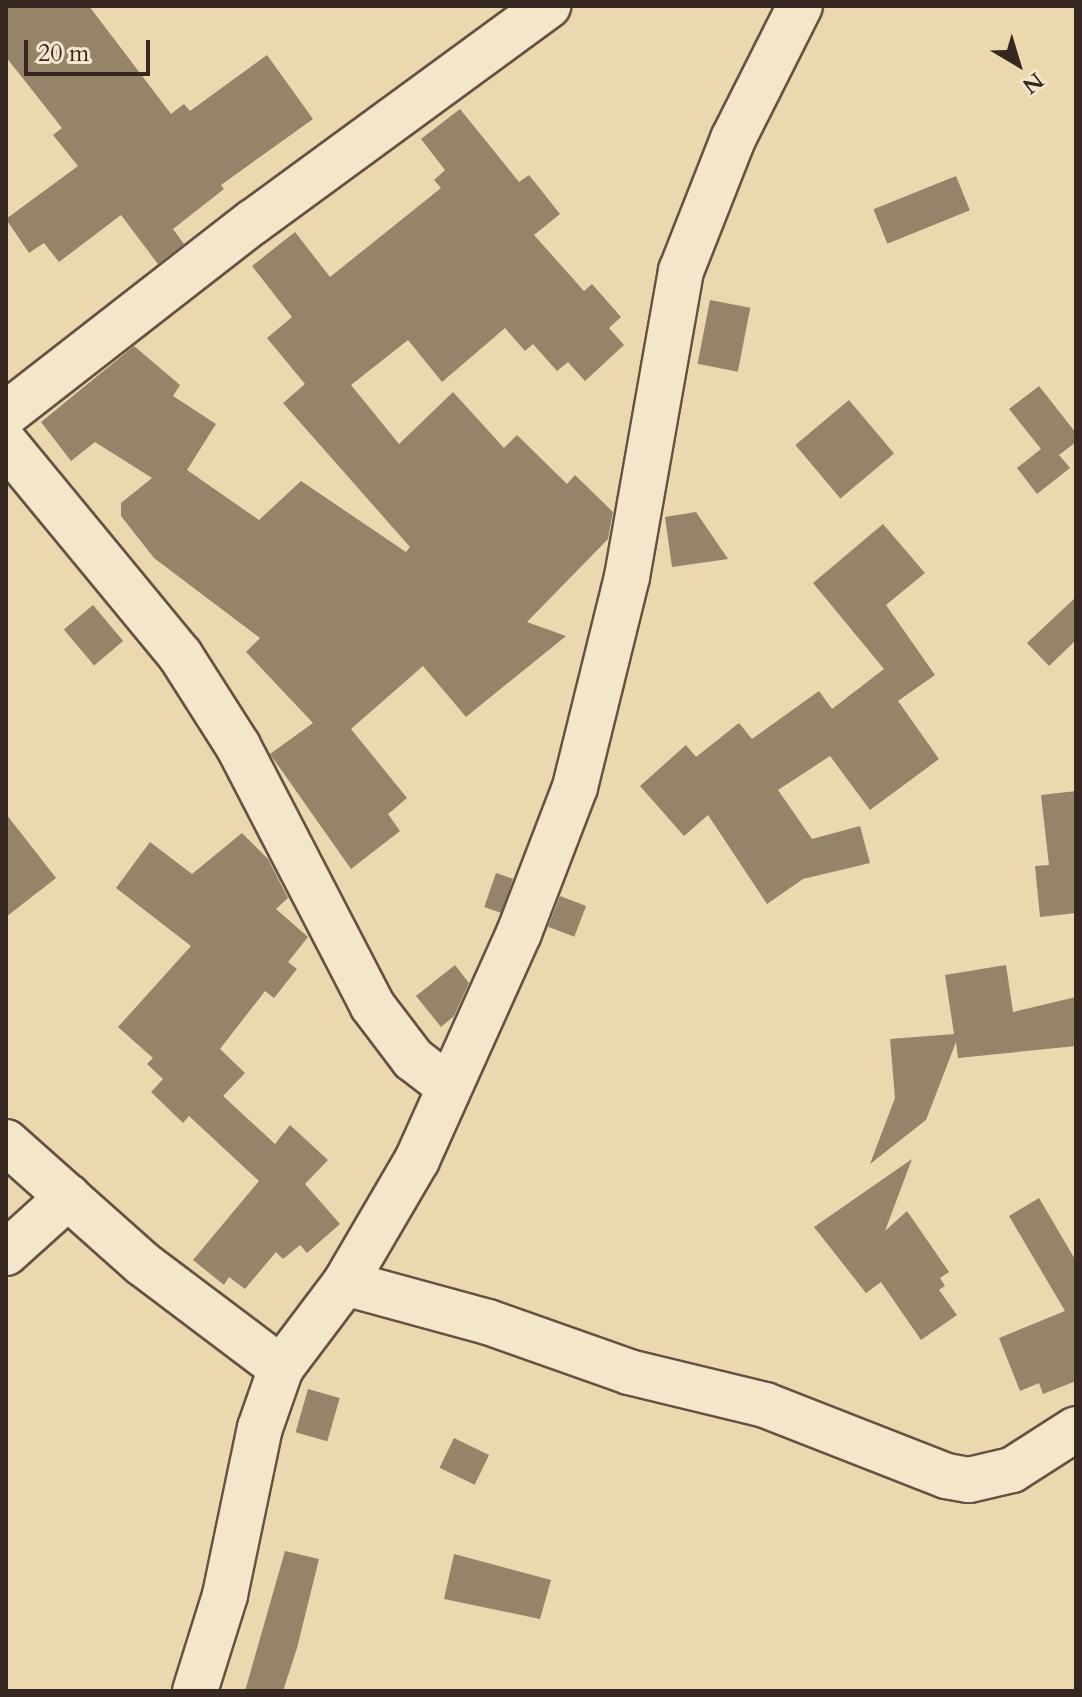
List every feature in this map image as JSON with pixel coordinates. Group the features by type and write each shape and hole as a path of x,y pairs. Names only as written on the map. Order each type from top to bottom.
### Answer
{"street":[{"path":"6,414 253,222 548,6"},
{"path":"195,1691 225,1595 260,1428 281,1368 345,1283 417,1160 519,933 575,787 627,577 681,271 733,139 800,6"},
{"path":"6,444 180,655 238,746 372,1005 413,1059 448,1086"},
{"path":"6,1142 143,1264 281,1368"},
{"path":"6,1253 68,1197"},
{"path":"345,1283 488,1322 629,1372 765,1405 946,1476 969,1480 1012,1470 1076,1429"}],"building":[{"path":"6,6 89,6 171,114 184,104 190,111 267,55 313,119 221,185 224,189 173,229 184,244 158,264 121,215 59,262 44,243 29,253 6,219 78,166 53,135 62,128 6,57"},
{"path":"460,109 519,182 529,175 560,214 534,235 584,291 592,284 621,317 609,328 624,345 585,381 568,362 557,371 533,344 525,351 505,328 442,382 408,340 351,385 399,444 453,392 504,448 517,435 567,484 575,475 613,512 608,539 527,622 566,636 466,717 423,666 351,729 407,798 388,814 400,831 351,869 270,754 313,723 246,652 260,638 154,558 121,516 121,503 152,478 95,442 71,461 41,422 134,346 180,385 173,396 216,424 187,470 259,520 301,481 406,552 410,547 283,403 305,384 267,338 292,317 252,266 295,232 330,277 441,188 434,180 445,170 421,139"},
{"path":"956,176 970,210 887,244 873,209"},
{"path":"710,300 750,308 738,372 698,364"},
{"path":"1039,386 1076,433 1076,442 1059,455 1070,468 1037,494 1017,468 1041,449 1009,409"},
{"path":"849,400 894,454 840,499 795,445"},
{"path":"696,512 728,559 672,567 665,517"},
{"path":"883,524 925,573 886,605 935,675 898,701 939,759 870,810 830,756 778,790 812,839 860,826 870,863 803,879 767,904 708,815 684,836 640,786 686,745 696,757 739,723 752,739 819,691 832,709 884,669 813,583"},
{"path":"1076,597 1076,640 1049,666 1027,643"},
{"path":"93,605 123,641 94,665 64,629"},
{"path":"1076,791 1076,913 1040,917 1035,866 1049,865 1041,795"},
{"path":"6,814 56,878 6,917"},
{"path":"242,833 268,859 288,898 276,909 308,937 288,962 297,969 274,998 265,991 220,1049 245,1073 223,1096 275,1144 290,1125 328,1160 305,1184 340,1224 307,1253 300,1245 283,1259 276,1252 245,1289 229,1277 224,1285 193,1260 259,1181 189,1116 183,1123 151,1092 163,1079 147,1064 153,1058 118,1027 191,946 116,888 150,842 192,874"},
{"path":"496,873 513,879 501,913 484,907"},
{"path":"560,896 586,906 574,937 548,927"},
{"path":"455,965 469,983 454,1016 441,1027 416,996"},
{"path":"1006,965 1013,1012 1076,997 1076,1046 958,1058 956,1042 926,1120 870,1164 895,1098 890,1039 954,1034 945,975"},
{"path":"912,1159 885,1231 907,1211 949,1272 940,1278 945,1286 939,1290 957,1315 921,1340 881,1282 866,1293 814,1227"},
{"path":"1039,1198 1076,1261 1076,1381 1043,1394 1039,1383 1020,1391 999,1338 1065,1311 1009,1216"},
{"path":"308,1389 340,1398 327,1441 296,1432"},
{"path":"454,1438 489,1455 475,1485 440,1468"},
{"path":"285,1551 319,1559 297,1648 283,1691 245,1691"},
{"path":"454,1554 551,1580 540,1619 444,1599"}]}
